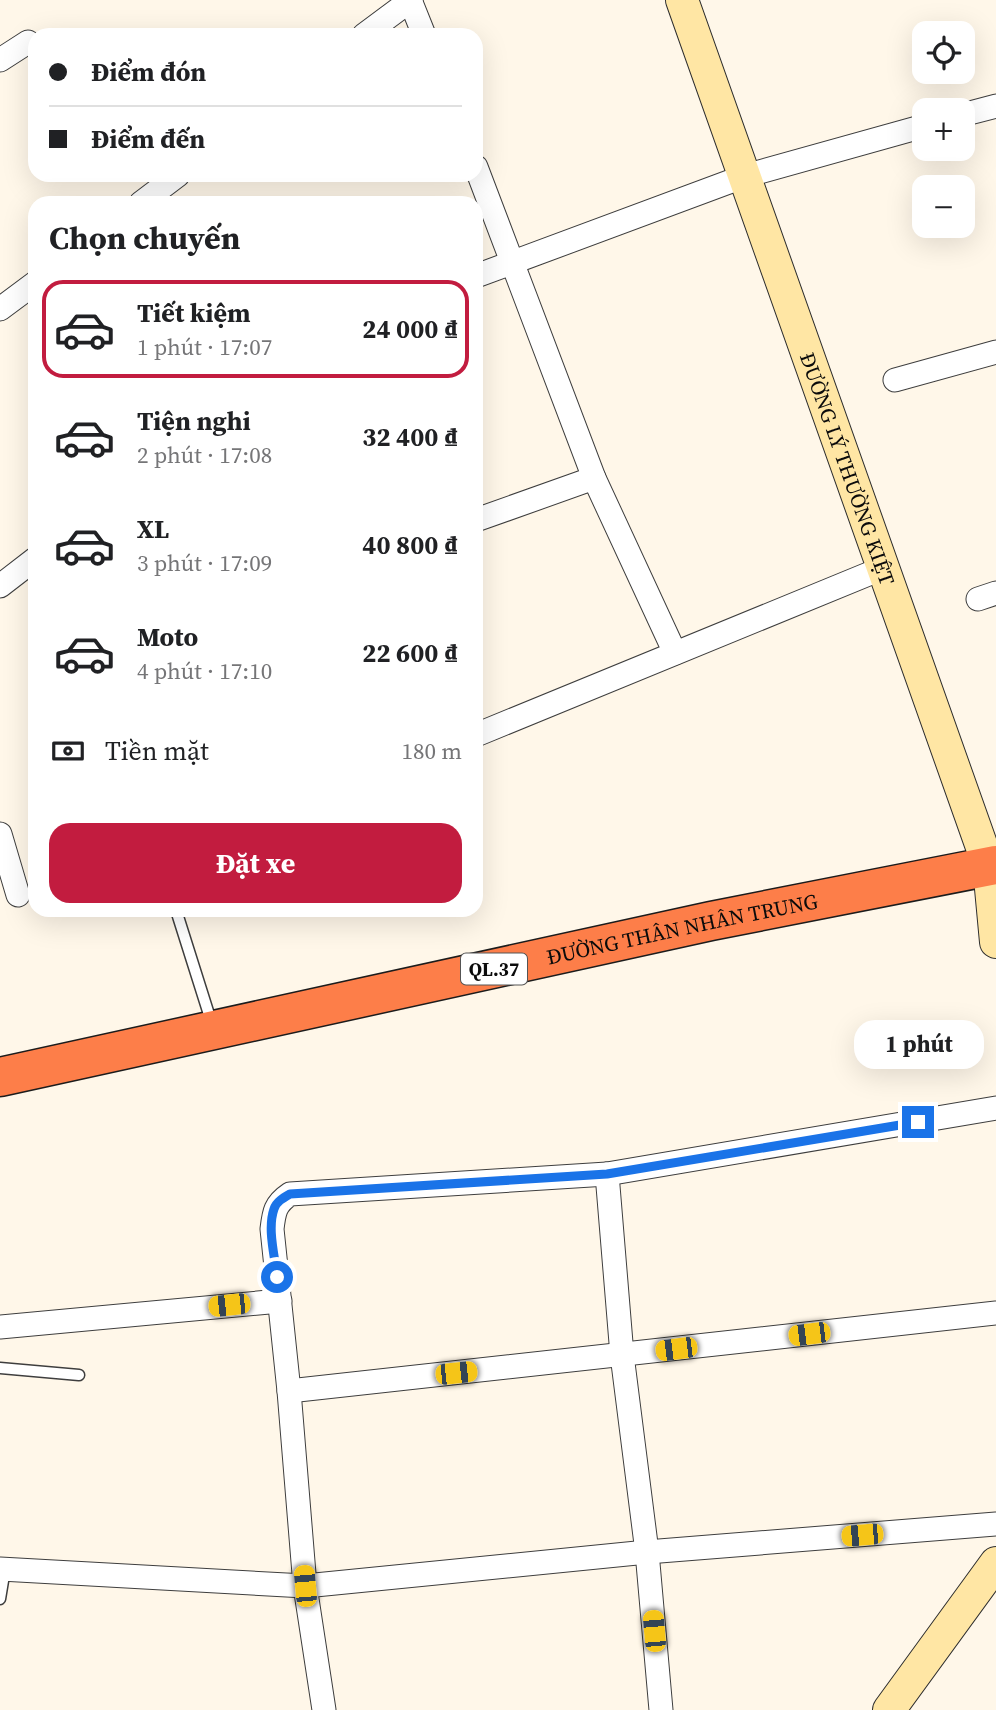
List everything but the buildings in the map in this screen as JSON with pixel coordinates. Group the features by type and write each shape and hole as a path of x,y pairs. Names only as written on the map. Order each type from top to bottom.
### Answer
{"highway":[{"name":"ĐƯỜNG THÂN NHÂN TRUNG","path":"0,1077 698,924 992,866"}],"main road":[{"name":"ĐƯỜNG LÝ THƯỜNG KIỆT","path":"682,0 883,568 992,866 996,942"},
{"path":"888,1710 996,1563"}],"street":[{"path":"373,28 410,0 421,28"},
{"path":"0,60 28,42"},
{"path":"975,112 996,106"},
{"path":"483,273 745,176 912,129"},
{"path":"150,196 169,182"},
{"path":"482,182 594,478 675,653"},
{"path":"0,309 28,288"},
{"path":"895,380 996,352"},
{"path":"483,518 594,478"},
{"path":"0,586 28,564"},
{"path":"483,732 883,568"},
{"path":"0,834 18,895"},
{"path":"324,1710 305,1586 272,1229 274,1208 281,1200 290,1194 607,1174 996,1108"},
{"path":"607,1174 622,1355 647,1552 661,1710"},
{"path":"0,1327 280,1301"},
{"path":"289,1391 996,1313"},
{"path":"2,1569 305,1586 647,1552 996,1524"}],"lane":[{"path":"178,917 214,1030"},
{"path":"0,1368 79,1374"},
{"path":"0,1599 2,1569"}],"route":[{"path":"277,1277 272,1229 274,1208 290,1194 607,1174 918,1122"}]}
